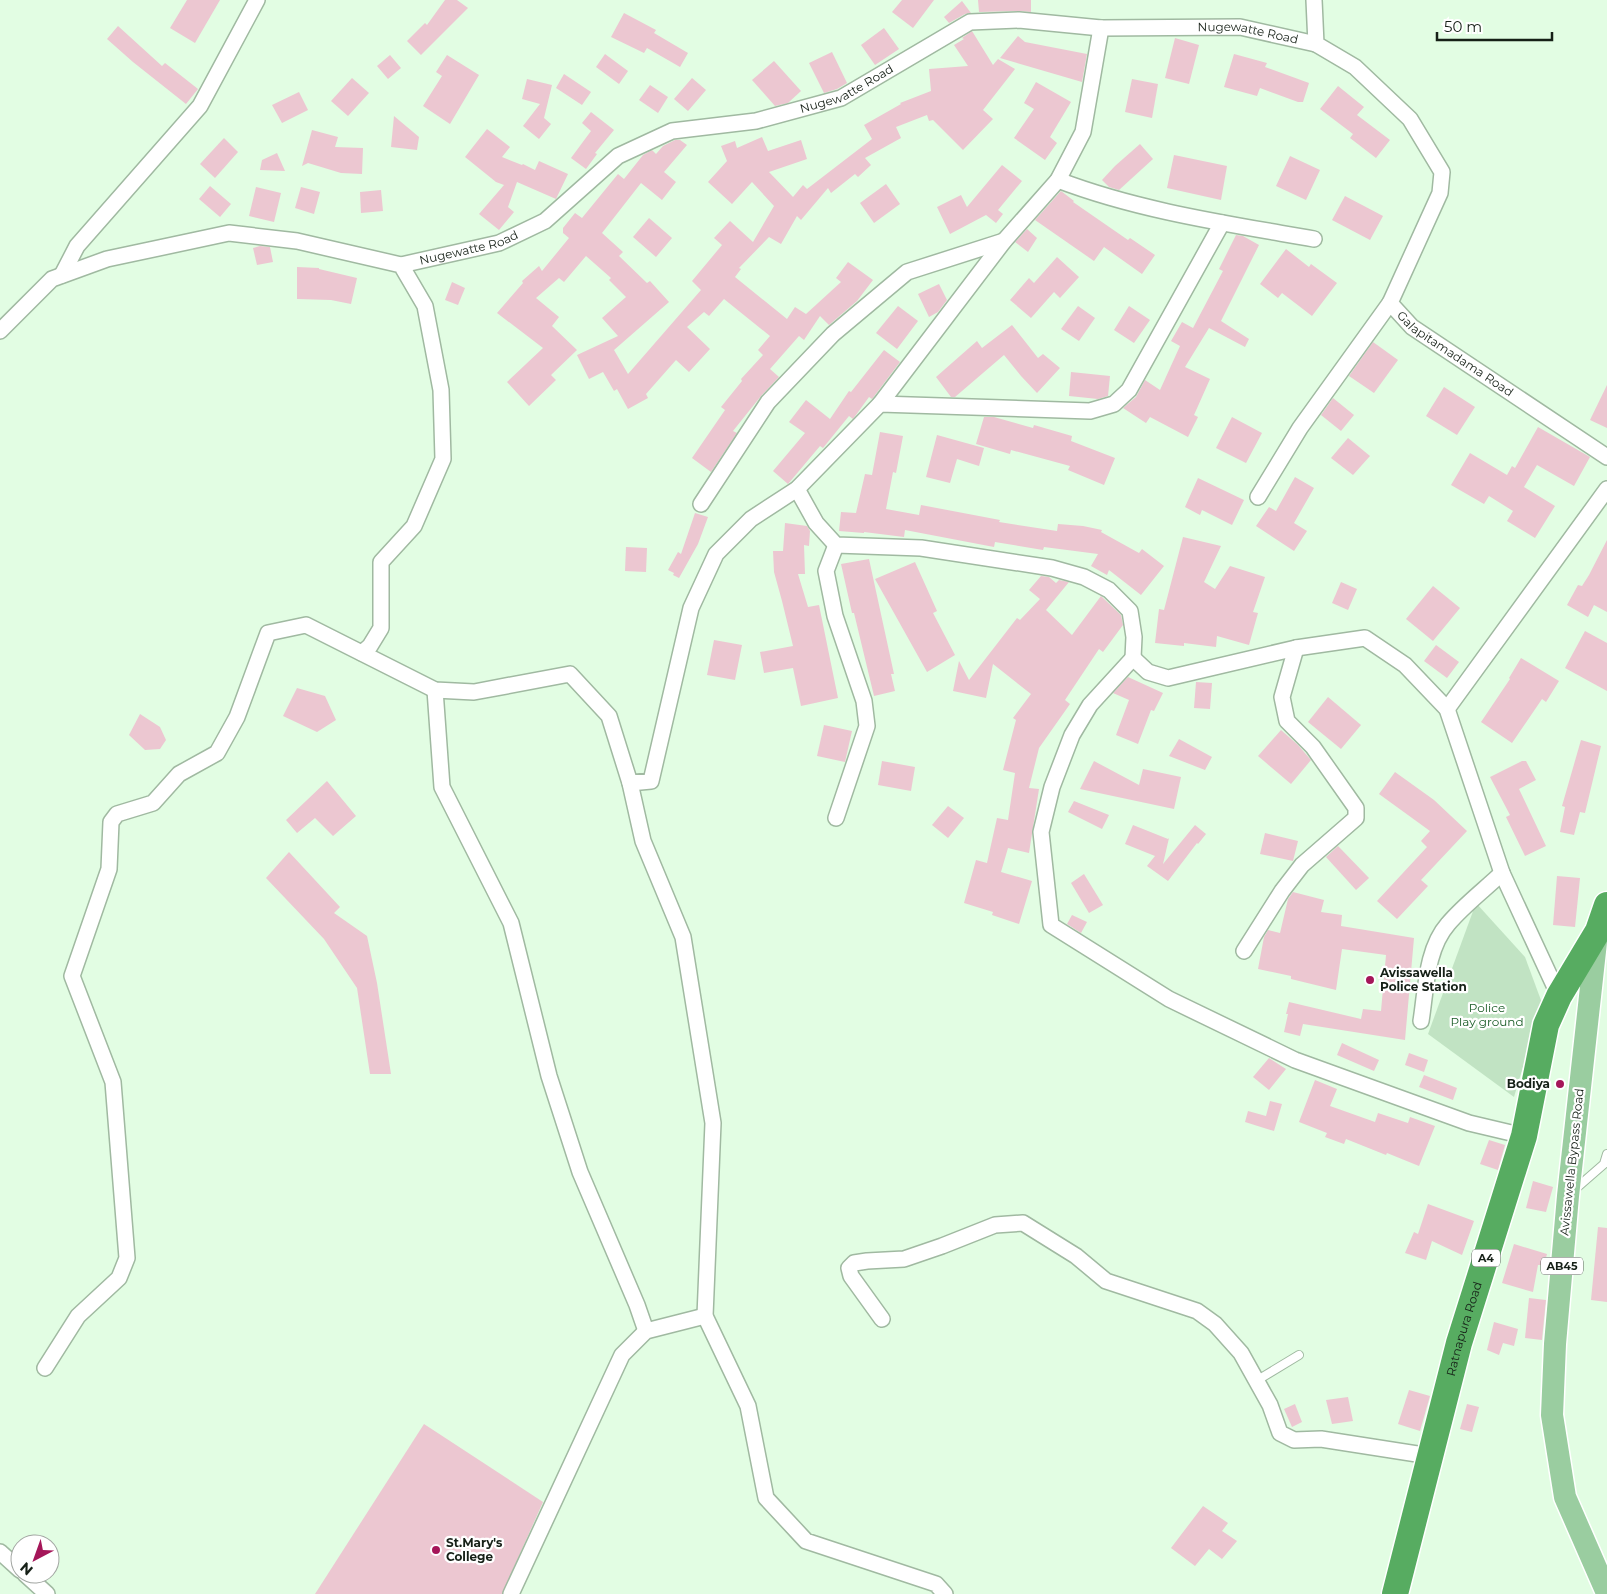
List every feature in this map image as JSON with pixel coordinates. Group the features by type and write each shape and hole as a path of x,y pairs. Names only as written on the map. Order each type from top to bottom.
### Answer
{"highway":[{"name":"A4","path":"1598,931 1607,905"},
{"name":"Ratnapura Road","path":"1395,1594 1459,1343 1524,1136 1546,1025 1559,996 1598,931"}],"main road":[{"name":"Avissawella Bypass Road","path":"1598,931 1568,1196 1555,1344 1552,1415 1565,1497 1607,1593"}],"street":[{"path":"62,275 77,246 200,106 257,0"},
{"path":"1314,0 1316,44"},
{"name":"Nugewatte Road","path":"401,265 498,243 545,221 618,156 672,131 756,121 841,98 970,22 1019,20 1101,28 1240,26 1316,44"},
{"path":"630,784 651,781 691,608 716,554 751,519 797,489 880,404 1004,241 1058,180 1084,132 1101,28"},
{"name":"Galapitamadama Road","path":"1316,44 1355,67 1410,119 1442,172 1440,193 1390,302 1412,326 1607,457"},
{"path":"1058,180 1095,194 1222,223 1314,239"},
{"path":"880,404 1090,410 1114,404 1129,390 1222,223"},
{"path":"0,331 52,279 106,259 229,233 297,241 401,265 426,306 441,390 443,459 414,526 381,562 381,628 366,649"},
{"path":"701,504 768,402 833,334 907,272 1004,241"},
{"path":"1258,497 1300,428 1390,302"},
{"path":"797,489 816,523 836,546 921,548 1052,568 1084,576 1109,590 1130,611 1134,636 1132,658 1090,705 1072,735 1052,787 1041,832 1051,925 1169,999 1295,1060 1469,1123 1524,1136"},
{"path":"1447,709 1607,489"},
{"path":"836,546 826,571 835,616 864,701 867,726 836,818"},
{"path":"45,1368 78,1316 119,1278 127,1258 113,1082 72,976 109,869 111,822 117,814 153,802 180,774 217,753 237,717 268,633 306,626 366,649 435,690 474,692 570,674 609,716 630,784 643,841 683,937 713,1123 704,1316 748,1406 766,1498 806,1541 936,1584 945,1594"},
{"path":"1132,658 1148,672 1168,678 1296,648 1365,638 1406,665 1447,709 1502,873 1559,996"},
{"path":"1244,951 1302,864 1356,818 1356,808 1312,747 1287,721 1282,698 1296,648"},
{"path":"435,690 442,787 511,923 549,1076 580,1172 637,1305 646,1331"},
{"path":"1421,1021 1430,962 1439,938 1447,925 1502,873"},
{"path":"882,1319 851,1276 849,1268 854,1263 904,1258 942,1246 995,1225 1023,1223 1076,1256 1106,1281 1197,1311 1215,1324 1241,1353 1270,1405 1280,1433 1294,1440 1321,1439 1430,1456"},
{"path":"511,1594 622,1355 646,1331 704,1316"},
{"path":"0,1552 10,1561"},
{"path":"36,1584 47,1594"}],"lane":[{"path":"1568,1196 1604,1164 1607,1154"},
{"path":"1256,1381 1298,1355"}],"green space":[{"name":"Police Play ground","path":"1476,903 1525,957 1542,1003 1514,1097 1428,1034"}],"building":[{"path":"187,0 220,0 195,43 170,28"},
{"path":"445,0 457,0 468,8 421,55 407,41 425,23 427,25"},
{"path":"902,0 934,0 913,28 892,12"},
{"path":"978,0 1031,0 1031,12 979,12"},
{"path":"962,1 971,13 965,14 949,23 944,17"},
{"path":"624,13 656,30 654,33 688,53 680,67 647,48 644,53 611,37"},
{"path":"118,26 162,66 165,63 198,89 186,104 107,39"},
{"path":"884,28 899,49 875,65 861,45"},
{"path":"972,31 993,65 998,59 1015,69 983,110 993,119 963,150 933,120 929,121 927,115 896,127 901,138 865,158 871,165 858,177 855,174 831,193 828,188 801,220 797,216 781,244 769,237 739,268 741,269 735,277 787,319 795,307 806,314 841,282 836,278 848,262 873,280 857,301 829,325 820,316 804,340 799,336 770,369 779,377 733,431 737,433 711,472 692,458 725,410 721,407 742,381 741,379 763,355 758,350 770,336 724,299 709,316 704,312 687,327 710,349 689,372 676,360 646,394 648,398 628,409 617,389 614,391 603,372 589,379 577,355 618,336 602,318 626,297 609,280 611,278 586,256 564,282 559,278 536,298 559,317 552,326 577,350 551,375 556,380 529,406 507,382 543,348 497,313 523,283 522,281 539,266 542,271 569,238 563,233 563,228 575,213 582,218 618,174 624,179 643,155 652,150 656,154 663,146 675,140 680,140 687,145 664,172 676,182 662,200 641,183 602,233 623,252 619,256 647,283 650,281 669,302 614,350 628,374 701,290 692,281 722,245 714,238 730,221 753,242 774,206 752,182 732,204 708,182 727,161 721,146 735,141 737,148 762,137 768,151 801,140 807,159 769,172 793,197 803,185 807,189 872,139 864,125 900,103 931,91 929,69 968,66 954,45"},
{"path":"1018,36 1025,42 1087,54 1082,82 1000,58"},
{"path":"1175,38 1199,45 1189,84 1165,78"},
{"path":"832,52 847,83 837,89 824,93 809,63"},
{"path":"605,54 628,71 619,84 596,67"},
{"path":"1234,54 1267,63 1265,67 1309,83 1303,102 1298,102 1260,88 1257,96 1224,87"},
{"path":"390,55 401,68 388,79 377,66"},
{"path":"447,55 479,75 450,124 423,106 442,76 436,72"},
{"path":"774,61 801,91 788,103 775,106 752,80"},
{"path":"564,74 591,92 582,105 556,88"},
{"path":"352,78 369,93 348,116 331,101"},
{"path":"692,78 706,90 688,111 674,99"},
{"path":"527,79 552,85 544,118 551,124 539,139 523,126 540,104 522,99"},
{"path":"1132,79 1158,84 1152,118 1125,112"},
{"path":"1036,82 1071,102 1050,137 1057,143 1045,160 1014,138 1034,109 1024,103"},
{"path":"650,85 668,97 658,113 639,100"},
{"path":"1338,86 1364,107 1357,115 1390,140 1376,158 1350,138 1353,134 1320,109"},
{"path":"299,92 308,110 282,123 272,105"},
{"path":"591,112 614,130 595,153 597,154 586,169 571,158 591,131 582,123"},
{"path":"394,116 419,137 417,150 391,147"},
{"path":"487,129 510,147 502,157 535,170 539,161 568,174 556,199 517,182 508,207 514,212 499,230 479,214 504,185 496,182 465,157"},
{"path":"312,130 338,137 335,147 363,148 362,174 341,173 308,163 302,166"},
{"path":"224,138 238,152 215,178 200,164"},
{"path":"1140,144 1153,159 1119,190 1109,187 1102,180"},
{"path":"277,153 285,171 260,170 262,160"},
{"path":"1174,155 1227,166 1221,200 1167,188"},
{"path":"1290,156 1320,170 1306,200 1276,186"},
{"path":"1002,165 1022,181 998,210 1003,214 996,223 986,215 950,234 937,207 961,195 967,207"},
{"path":"886,184 900,204 874,223 860,203"},
{"path":"210,186 231,204 220,217 199,199"},
{"path":"256,187 281,193 274,222 249,216"},
{"path":"301,187 320,192 314,214 295,208"},
{"path":"381,190 383,211 361,213 360,192"},
{"path":"1061,191 1073,202 1128,240 1130,238 1155,255 1142,274 1104,247 1094,261 1035,220"},
{"path":"1345,196 1383,216 1370,240 1332,220"},
{"path":"649,218 672,238 656,257 633,237"},
{"path":"1027,229 1037,238 1028,252 1015,242"},
{"path":"1236,235 1243,236 1259,245 1221,321 1249,339 1245,347 1209,328 1185,367 1210,379 1194,415 1198,417 1188,437 1150,417 1146,423 1123,408 1136,397 1145,380 1160,390 1180,346 1171,341 1182,322 1193,328 1223,271 1219,269"},
{"path":"260,246 270,247 273,262 257,265 253,248"},
{"path":"1286,249 1309,267 1311,264 1337,283 1312,316 1282,293 1278,298 1260,284"},
{"path":"1057,257 1079,277 1060,298 1054,292 1031,318 1010,300 1029,278 1034,283"},
{"path":"297,267 319,268 357,278 351,304 331,300 297,299"},
{"path":"452,282 465,288 458,305 445,300"},
{"path":"939,284 947,300 938,312 929,317 918,294"},
{"path":"898,306 918,321 897,349 876,333"},
{"path":"1078,306 1095,318 1079,341 1061,329"},
{"path":"1129,306 1150,320 1134,343 1114,330"},
{"path":"1012,325 1038,358 1043,354 1060,368 1037,393 1004,355 955,397 951,397 936,377 977,341 982,348"},
{"path":"1373,342 1398,360 1374,393 1349,376"},
{"path":"884,350 900,362 872,399 869,397 853,419 849,416 823,448 820,446 788,484 773,471 805,433 789,422 806,400 830,419 849,391 851,392"},
{"path":"1071,372 1110,376 1108,396 1098,399 1069,396"},
{"path":"1607,385 1607,428 1590,420"},
{"path":"1444,387 1475,407 1457,435 1426,416"},
{"path":"1333,398 1354,415 1341,431 1321,415"},
{"path":"984,417 994,417 1033,428 1034,425 1072,436 1071,441 1115,458 1104,485 1068,470 1070,466 1011,450 1010,454 976,444"},
{"path":"1232,417 1262,433 1246,463 1216,448"},
{"path":"1538,427 1590,457 1574,486 1537,465 1524,487 1555,506 1535,538 1507,521 1513,511 1489,496 1484,504 1451,485 1470,453 1507,475 1512,466 1515,468"},
{"path":"880,432 903,436 896,473 893,472 886,509 919,515 921,505 1000,520 999,522 1057,531 1058,524 1083,526 1102,530 1101,532 1139,553 1142,549 1164,566 1141,595 1109,570 1107,575 1091,566 1098,554 1044,547 1043,550 995,542 994,547 905,530 904,537 839,531 841,512 856,513 865,474 872,475"},
{"path":"937,435 984,448 979,466 957,459 950,483 926,477"},
{"path":"1348,438 1370,456 1353,475 1331,458"},
{"path":"1295,477 1314,488 1294,523 1307,531 1294,551 1256,526 1269,507 1276,511"},
{"path":"1198,478 1244,500 1232,525 1202,510 1200,515 1185,507"},
{"path":"695,513 708,517 698,544 679,578 668,570 678,552 681,554"},
{"path":"785,523 807,526 810,531 809,546 804,545 805,574 798,574 808,607 819,605 838,698 801,706 793,668 764,673 760,652 793,646 774,572 773,551 783,551"},
{"path":"1183,537 1221,546 1204,582 1215,589 1230,566 1265,577 1253,612 1258,613 1249,645 1217,636 1216,647 1184,643 1184,646 1155,643 1159,609 1164,610"},
{"path":"1607,540 1607,612 1594,605 1588,617 1567,605 1578,585 1582,586 1589,575"},
{"path":"626,547 647,548 646,572 625,571"},
{"path":"869,559 894,674 891,674 895,691 874,696 841,564"},
{"path":"915,562 937,611 933,613 955,655 927,672 875,579"},
{"path":"1041,576 1049,577 1056,583 1059,580 1069,582 1046,610 1072,635 1101,596 1121,615 1123,625 1103,652 1099,649 1065,700 1070,704 1039,748 1029,788 1039,789 1029,853 1008,848 1001,872 1032,881 1019,924 992,915 993,912 964,903 976,860 987,863 997,818 1008,820 1015,773 1003,770 1016,720 1013,718 1031,694 993,664 986,698 953,691 959,661 969,680 1017,618 1020,620 1040,599 1029,590"},
{"path":"1341,582 1357,589 1348,610 1332,603"},
{"path":"1433,586 1460,608 1433,641 1406,619"},
{"path":"1585,631 1607,643 1607,691 1565,668"},
{"path":"714,640 742,645 735,680 707,675"},
{"path":"1436,645 1459,662 1447,678 1424,661"},
{"path":"1521,658 1559,681 1546,702 1542,699 1512,743 1481,722 1510,679"},
{"path":"1128,677 1163,693 1154,711 1151,710 1138,744 1116,735 1129,700 1113,693"},
{"path":"1196,682 1212,683 1210,709 1194,708"},
{"path":"297,688 325,696 336,720 317,732 283,716"},
{"path":"1328,697 1361,725 1341,749 1308,722"},
{"path":"140,714 160,727 166,740 160,749 145,750 129,735"},
{"path":"824,725 852,731 845,762 817,756"},
{"path":"1281,730 1311,760 1291,784 1258,756"},
{"path":"1179,739 1212,757 1205,770 1169,756"},
{"path":"1581,740 1601,746 1585,813 1580,812 1574,835 1560,832 1565,807 1562,806"},
{"path":"882,761 915,767 911,791 878,785"},
{"path":"1094,761 1139,785 1143,769 1181,777 1174,809 1080,789"},
{"path":"1522,761 1526,761 1536,780 1519,789 1546,846 1525,856 1506,817 1510,815 1490,777"},
{"path":"1395,772 1434,800 1467,831 1421,880 1428,886 1397,919 1377,901 1427,847 1421,841 1430,831 1379,794"},
{"path":"327,781 356,816 333,836 315,818 297,833 286,820"},
{"path":"1074,801 1109,815 1102,829 1068,812"},
{"path":"948,806 964,818 948,838 932,825"},
{"path":"1133,825 1169,838 1163,864 1195,825 1206,834 1168,881 1147,866 1155,856 1125,844"},
{"path":"1265,833 1298,841 1293,861 1260,854"},
{"path":"1338,846 1369,878 1356,890 1326,857"},
{"path":"289,852 340,907 334,913 367,936 377,983 391,1074 370,1074 357,988 324,939 266,878"},
{"path":"1084,874 1103,905 1089,913 1071,883"},
{"path":"1557,876 1580,878 1575,927 1553,925"},
{"path":"1293,892 1324,900 1321,912 1342,915 1341,926 1414,938 1405,1040 1303,1024 1300,1036 1284,1032 1289,1002 1361,1019 1363,1009 1381,1011 1386,955 1342,949 1336,990 1291,979 1291,976 1258,969 1264,937 1268,930 1280,933 1288,899"},
{"path":"1072,915 1087,922 1081,933 1067,924"},
{"path":"1342,1043 1379,1060 1374,1071 1337,1055"},
{"path":"1409,1053 1428,1060 1424,1072 1405,1065"},
{"path":"1269,1058 1286,1069 1269,1090 1253,1077"},
{"path":"1424,1075 1457,1088 1453,1100 1419,1087"},
{"path":"1315,1080 1337,1089 1330,1106 1375,1122 1378,1113 1408,1123 1410,1117 1435,1126 1419,1166 1346,1139 1344,1144 1325,1137 1327,1133 1299,1122"},
{"path":"1270,1101 1282,1104 1274,1131 1245,1122 1248,1111 1266,1116"},
{"path":"1489,1140 1505,1145 1498,1170 1480,1164"},
{"path":"1533,1181 1553,1187 1546,1212 1526,1208"},
{"path":"1428,1204 1474,1221 1462,1255 1432,1241 1426,1260 1405,1253 1414,1232 1418,1234"},
{"path":"1598,1227 1607,1228 1607,1302 1591,1300"},
{"path":"1514,1244 1547,1254 1544,1265 1538,1265 1533,1292 1502,1283"},
{"path":"1529,1298 1546,1300 1542,1340 1525,1338"},
{"path":"1494,1322 1518,1329 1514,1346 1503,1343 1499,1355 1487,1350"},
{"path":"1409,1390 1430,1396 1420,1431 1398,1424"},
{"path":"1348,1397 1353,1421 1332,1424 1326,1400"},
{"path":"1295,1404 1302,1422 1292,1427 1284,1409"},
{"path":"1467,1404 1479,1407 1472,1432 1460,1429"},
{"name":"St.Mary's College","path":"424,1424 543,1502 502,1594 315,1594"},
{"path":"1203,1506 1228,1523 1222,1531 1237,1541 1222,1559 1209,1549 1195,1566 1171,1548"}],"place":[{"name":"Avissawella Police Station","path":"1370,980"},
{"name":"Bodiya","path":"1560,1084"},
{"name":"St.Mary's College","path":"436,1550"}]}
